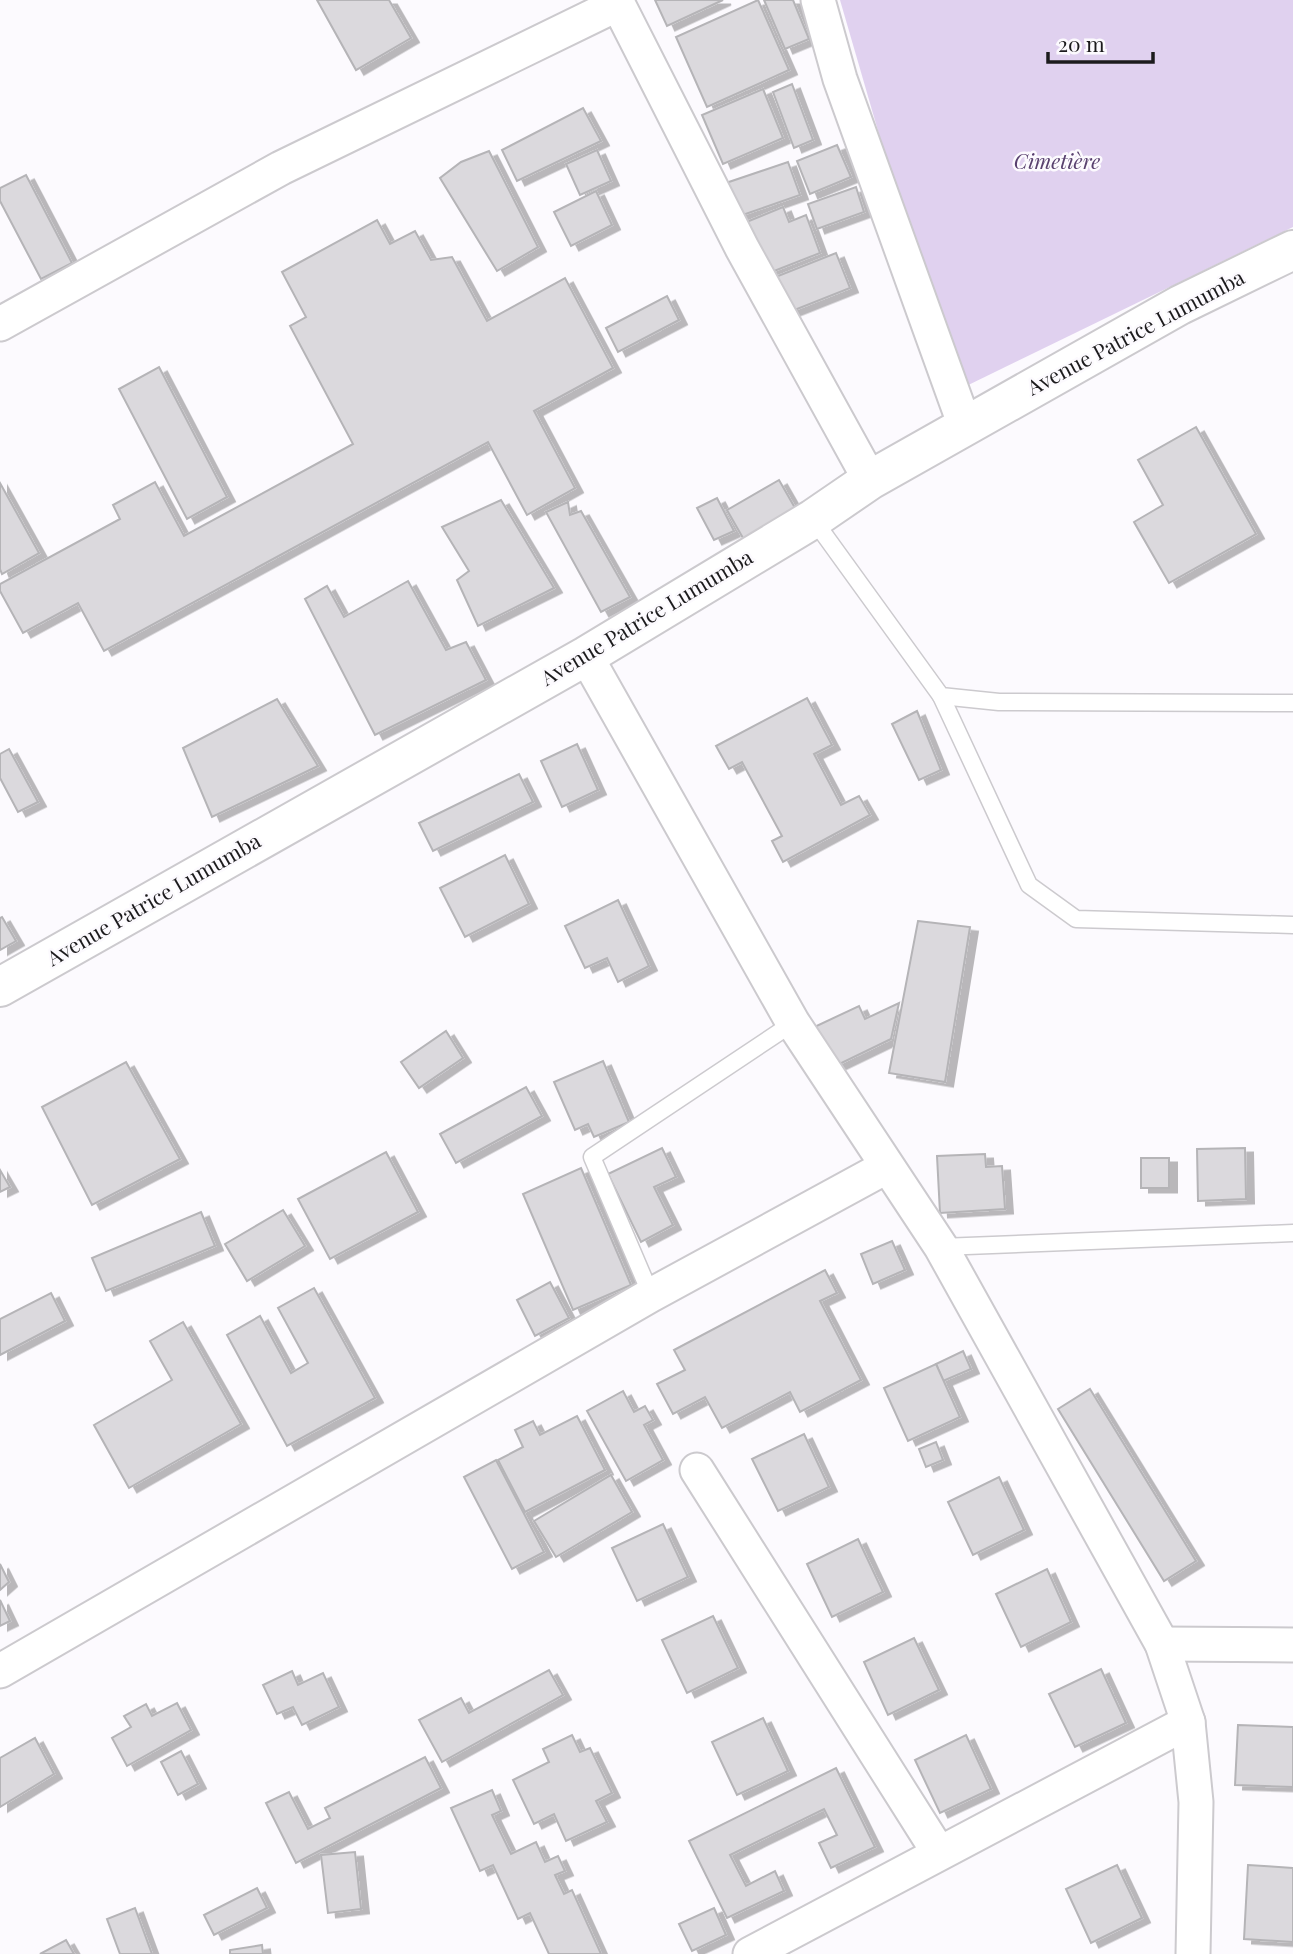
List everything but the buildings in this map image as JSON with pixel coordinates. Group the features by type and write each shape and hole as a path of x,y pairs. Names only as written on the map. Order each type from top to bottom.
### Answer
{"street":[{"path":"818,0 840,79 965,426"},
{"path":"0,324 281,168 617,2 742,248 870,480"},
{"name":"Avenue Patrice Lumumba","path":"0,987 586,656 813,519 870,480 1180,305 1293,250"},
{"path":"586,656 793,1023 941,1247 1162,1644 1188,1722 1196,1802 1193,1954"},
{"path":"0,1671 651,1295 886,1167"},
{"path":"697,1470 939,1853"},
{"path":"1162,1644 1293,1645"},
{"path":"750,1954 1188,1722"}],"lane":[{"path":"813,519 942,695 1028,885 1076,919 1293,925"},
{"path":"942,695 999,702 1293,703"},
{"path":"651,1295 592,1157 793,1023"},
{"path":"941,1247 1293,1233"}],"green space":[{"name":"Cimetière","path":"840,0 1293,0 1293,227 954,392"}]}
